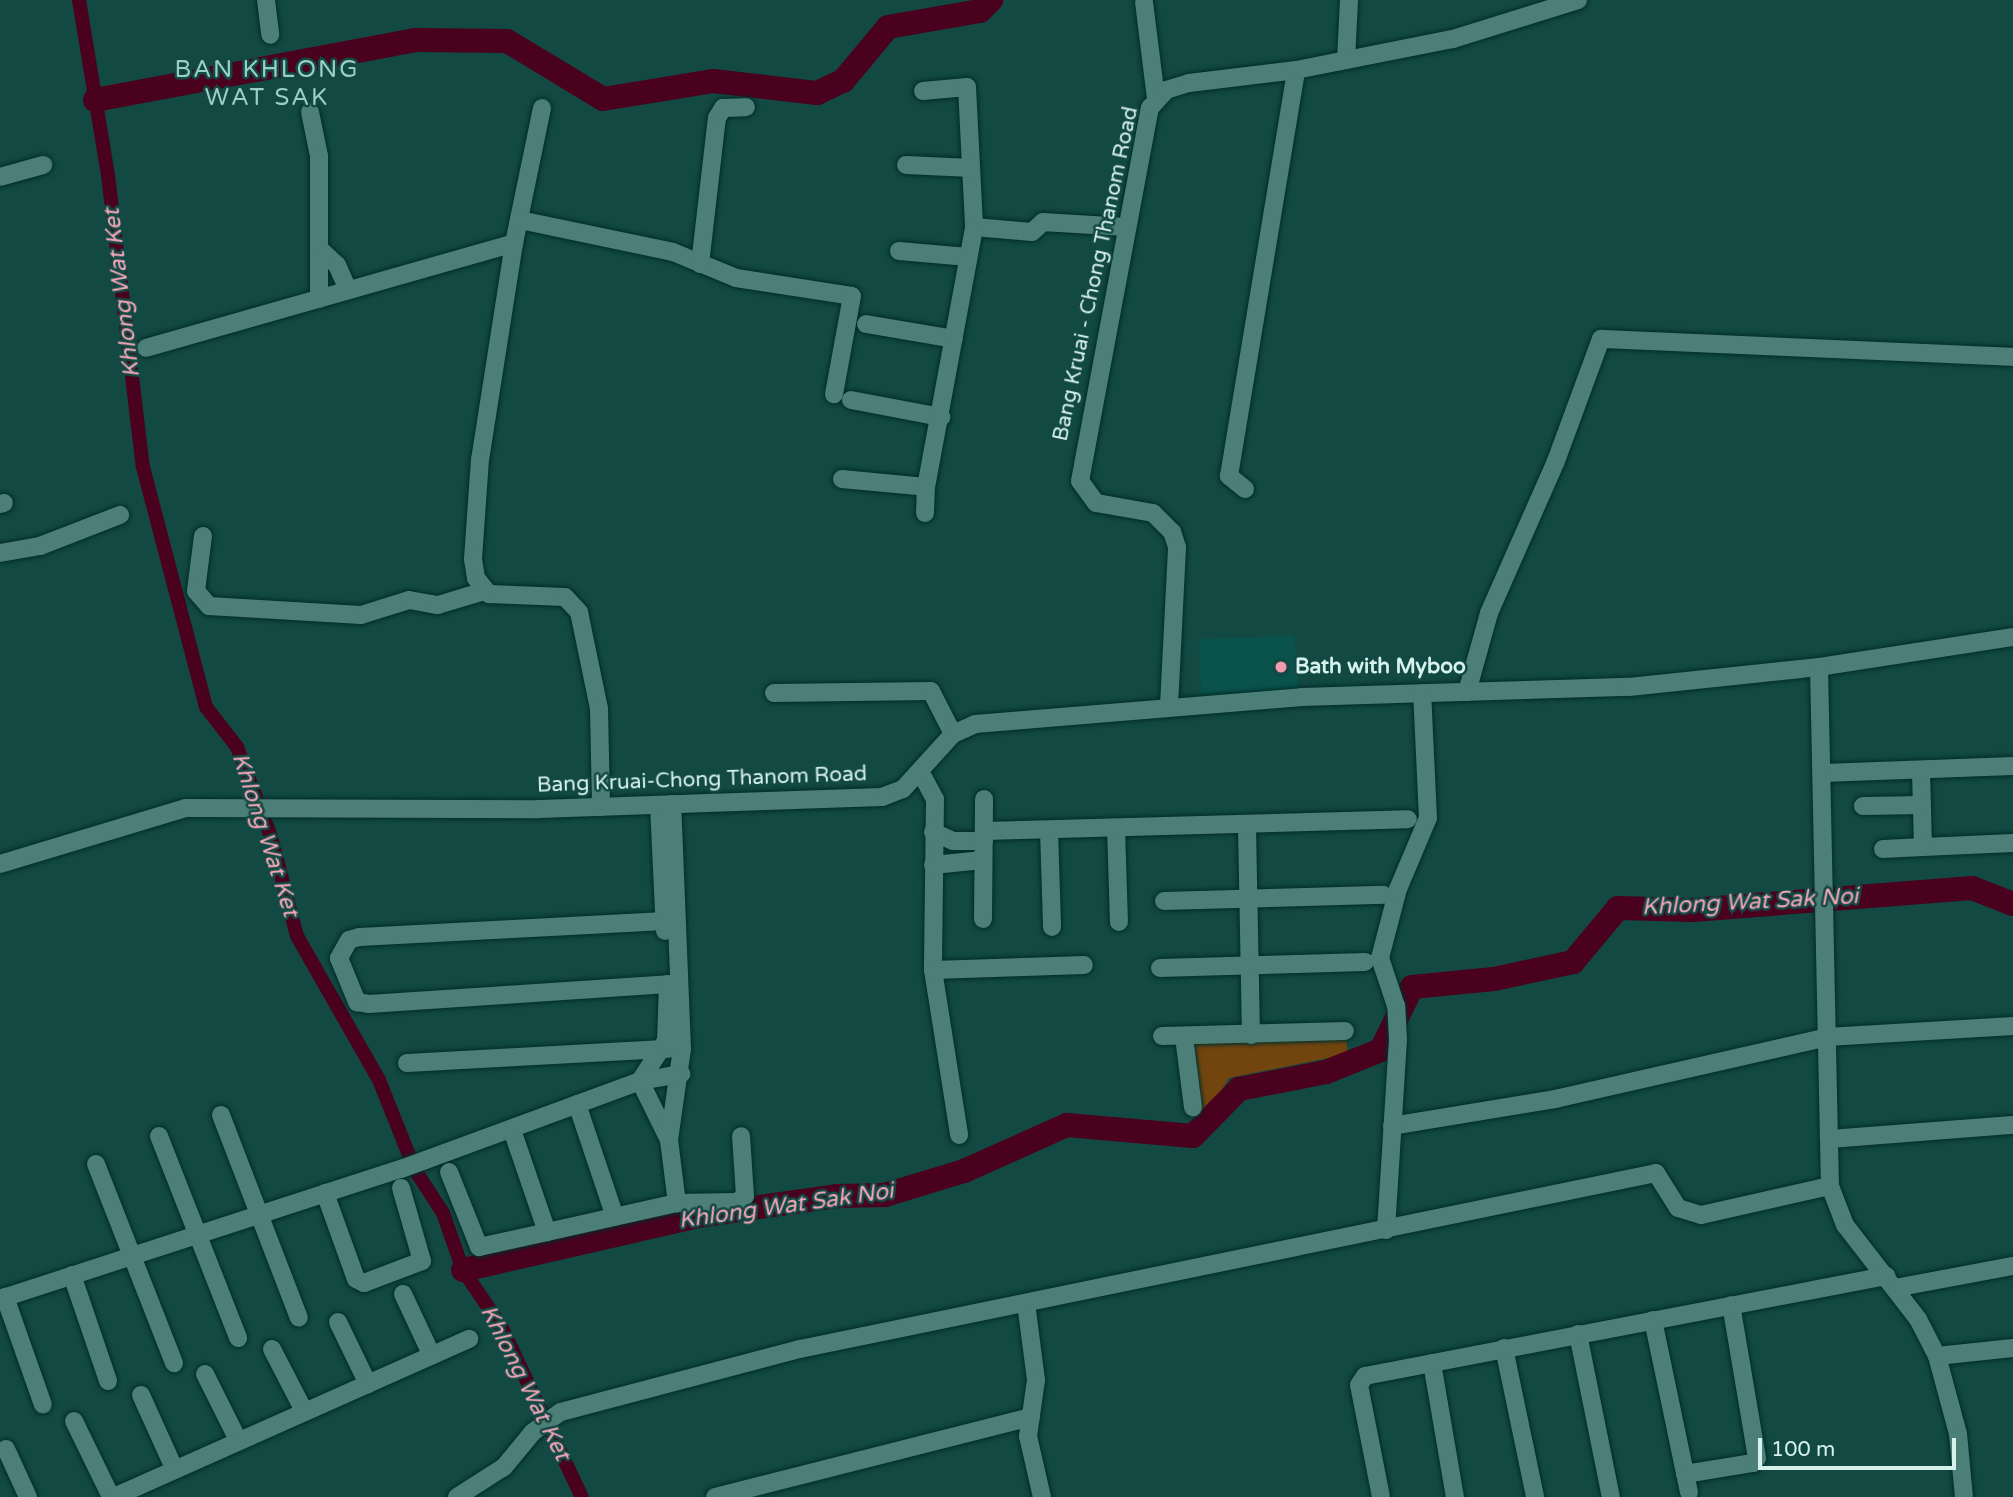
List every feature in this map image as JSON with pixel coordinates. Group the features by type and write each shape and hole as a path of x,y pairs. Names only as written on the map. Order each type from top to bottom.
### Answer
{"street":[{"path":"266,0 270,35"},
{"path":"1346,60 1349,0"},
{"name":"Bang Kruai - Chong Thanom Road","path":"1170,706 1177,547 1172,532 1153,513 1096,503 1080,481 1126,227 1156,98 1189,83 1296,70 1500,29 1578,0"},
{"path":"1144,2 1156,98"},
{"path":"1245,489 1229,476 1296,70"},
{"path":"923,92 967,87 974,228 926,487 925,513"},
{"path":"700,264 718,118 723,108 746,107"},
{"path":"484,591 473,559 477,485 514,243 542,108"},
{"path":"310,112 318,156 323,252 319,299"},
{"path":"906,165 971,168"},
{"path":"0,177 43,166"},
{"path":"520,220 673,252 736,278 852,296 843,397 940,417"},
{"path":"974,228 1032,232 1043,222 1126,227"},
{"path":"146,348 514,243"},
{"path":"898,251 968,257"},
{"path":"323,252 337,265 348,290"},
{"path":"866,324 954,339"},
{"path":"1467,692 1485,625 1546,486 1601,339 2013,357"},
{"path":"842,480 926,487"},
{"path":"0,553 40,546 120,515"},
{"path":"203,536 195,591 208,606 361,615 409,600 438,605 484,591 565,597 579,612 599,709 601,807"},
{"path":"774,693 931,691 953,734 975,724 1170,706 1422,693 1629,687 1819,667 2013,637"},
{"path":"1819,667 1830,1186 1844,1225 1890,1282 1937,1356 1958,1434 1964,1497"},
{"path":"1386,1230 1398,1040 1396,1006 1380,958 1398,889 1427,818 1422,693"},
{"name":"Bang Kruai-Chong Thanom Road","path":"0,864 186,808 247,808 288,812 601,807 883,797 903,789 921,773 953,734"},
{"path":"1823,774 2013,766"},
{"path":"1921,771 1923,847"},
{"path":"921,773 934,792 933,970 959,1135"},
{"path":"983,919 984,799"},
{"path":"666,804 672,978 682,1049 681,1074 669,1140 677,1203"},
{"path":"1863,806 1922,805"},
{"path":"933,865 953,860 984,844 1049,830 1247,827 1409,819"},
{"path":"1247,827 1251,1035"},
{"path":"1116,828 1119,922"},
{"path":"1049,830 1052,928"},
{"path":"933,832 953,841 984,844"},
{"path":"953,841 953,860"},
{"path":"1883,849 2013,843"},
{"path":"1164,901 1384,895"},
{"path":"668,913 359,937 349,940 339,958 357,1002 369,1004 672,978"},
{"path":"1160,968 1365,962"},
{"path":"933,970 1084,965"},
{"path":"640,1081 663,1048 668,1035 672,978"},
{"path":"1392,1126 1543,1101 1827,1037 2013,1026"},
{"path":"1162,1035 1184,1037 1345,1031"},
{"path":"1184,1037 1193,1107"},
{"path":"407,1063 682,1049"},
{"path":"43,1405 2,1298 401,1169 640,1081 681,1074"},
{"path":"640,1081 669,1140"},
{"path":"577,1104 615,1217"},
{"path":"221,1115 299,1318"},
{"path":"1829,1139 2013,1125"},
{"path":"512,1130 547,1232"},
{"path":"159,1136 200,1235 238,1338"},
{"path":"449,1172 479,1247 677,1203 737,1202 745,1196 741,1136"},
{"path":"96,1164 130,1257 174,1363"},
{"path":"457,1497 504,1467 533,1432 561,1412 800,1349 1656,1173 1678,1208 1701,1214 1830,1186"},
{"path":"325,1193 356,1279 364,1283 422,1261 401,1188"},
{"path":"1381,1497 1361,1381 1504,1348 1731,1305 2013,1266"},
{"path":"72,1275 108,1381"},
{"path":"403,1294 432,1356"},
{"path":"1026,1303 1036,1380 1027,1436 1042,1497"},
{"path":"1653,1320 1687,1483 1753,1463 1757,1458 1731,1305"},
{"path":"338,1322 368,1384"},
{"path":"1578,1334 1611,1497"},
{"path":"74,1421 112,1497 469,1339"},
{"path":"1504,1348 1535,1497"},
{"path":"1937,1356 2013,1348"},
{"path":"272,1349 304,1411"},
{"path":"1432,1363 1455,1497"},
{"path":"205,1374 238,1440"},
{"path":"141,1395 174,1468"},
{"path":"715,1497 1031,1418"},
{"path":"6,1449 28,1497"}],"shaded area":[{"path":"1294,636 1299,691 1201,694 1199,639"},
{"path":"1185,1031 1345,1031 1348,1054 1229,1078 1212,1106 1201,1109"}],"waterway":[{"name":"Khlong Wat Ket","path":"79,0 108,175 143,467 206,707 237,747 271,837 297,936 379,1080 415,1170 443,1213 463,1270 501,1326 582,1497"},
{"path":"95,100 416,40 507,41 603,99 713,81 817,93 843,81 888,27 980,11 991,0"},
{"name":"Khlong Wat Sak Noi","path":"463,1270 704,1215 837,1196 885,1195 964,1171 1067,1125 1193,1136 1239,1089 1326,1072 1381,1050 1412,987 1494,979 1573,962 1618,908 1693,910 1972,888 2013,904"}],"place":[{"name":"Bath with Myboo","path":"1281,667"}],"district":[{"name":"BAN KHLONG WAT SAK","path":"267,84"}]}
